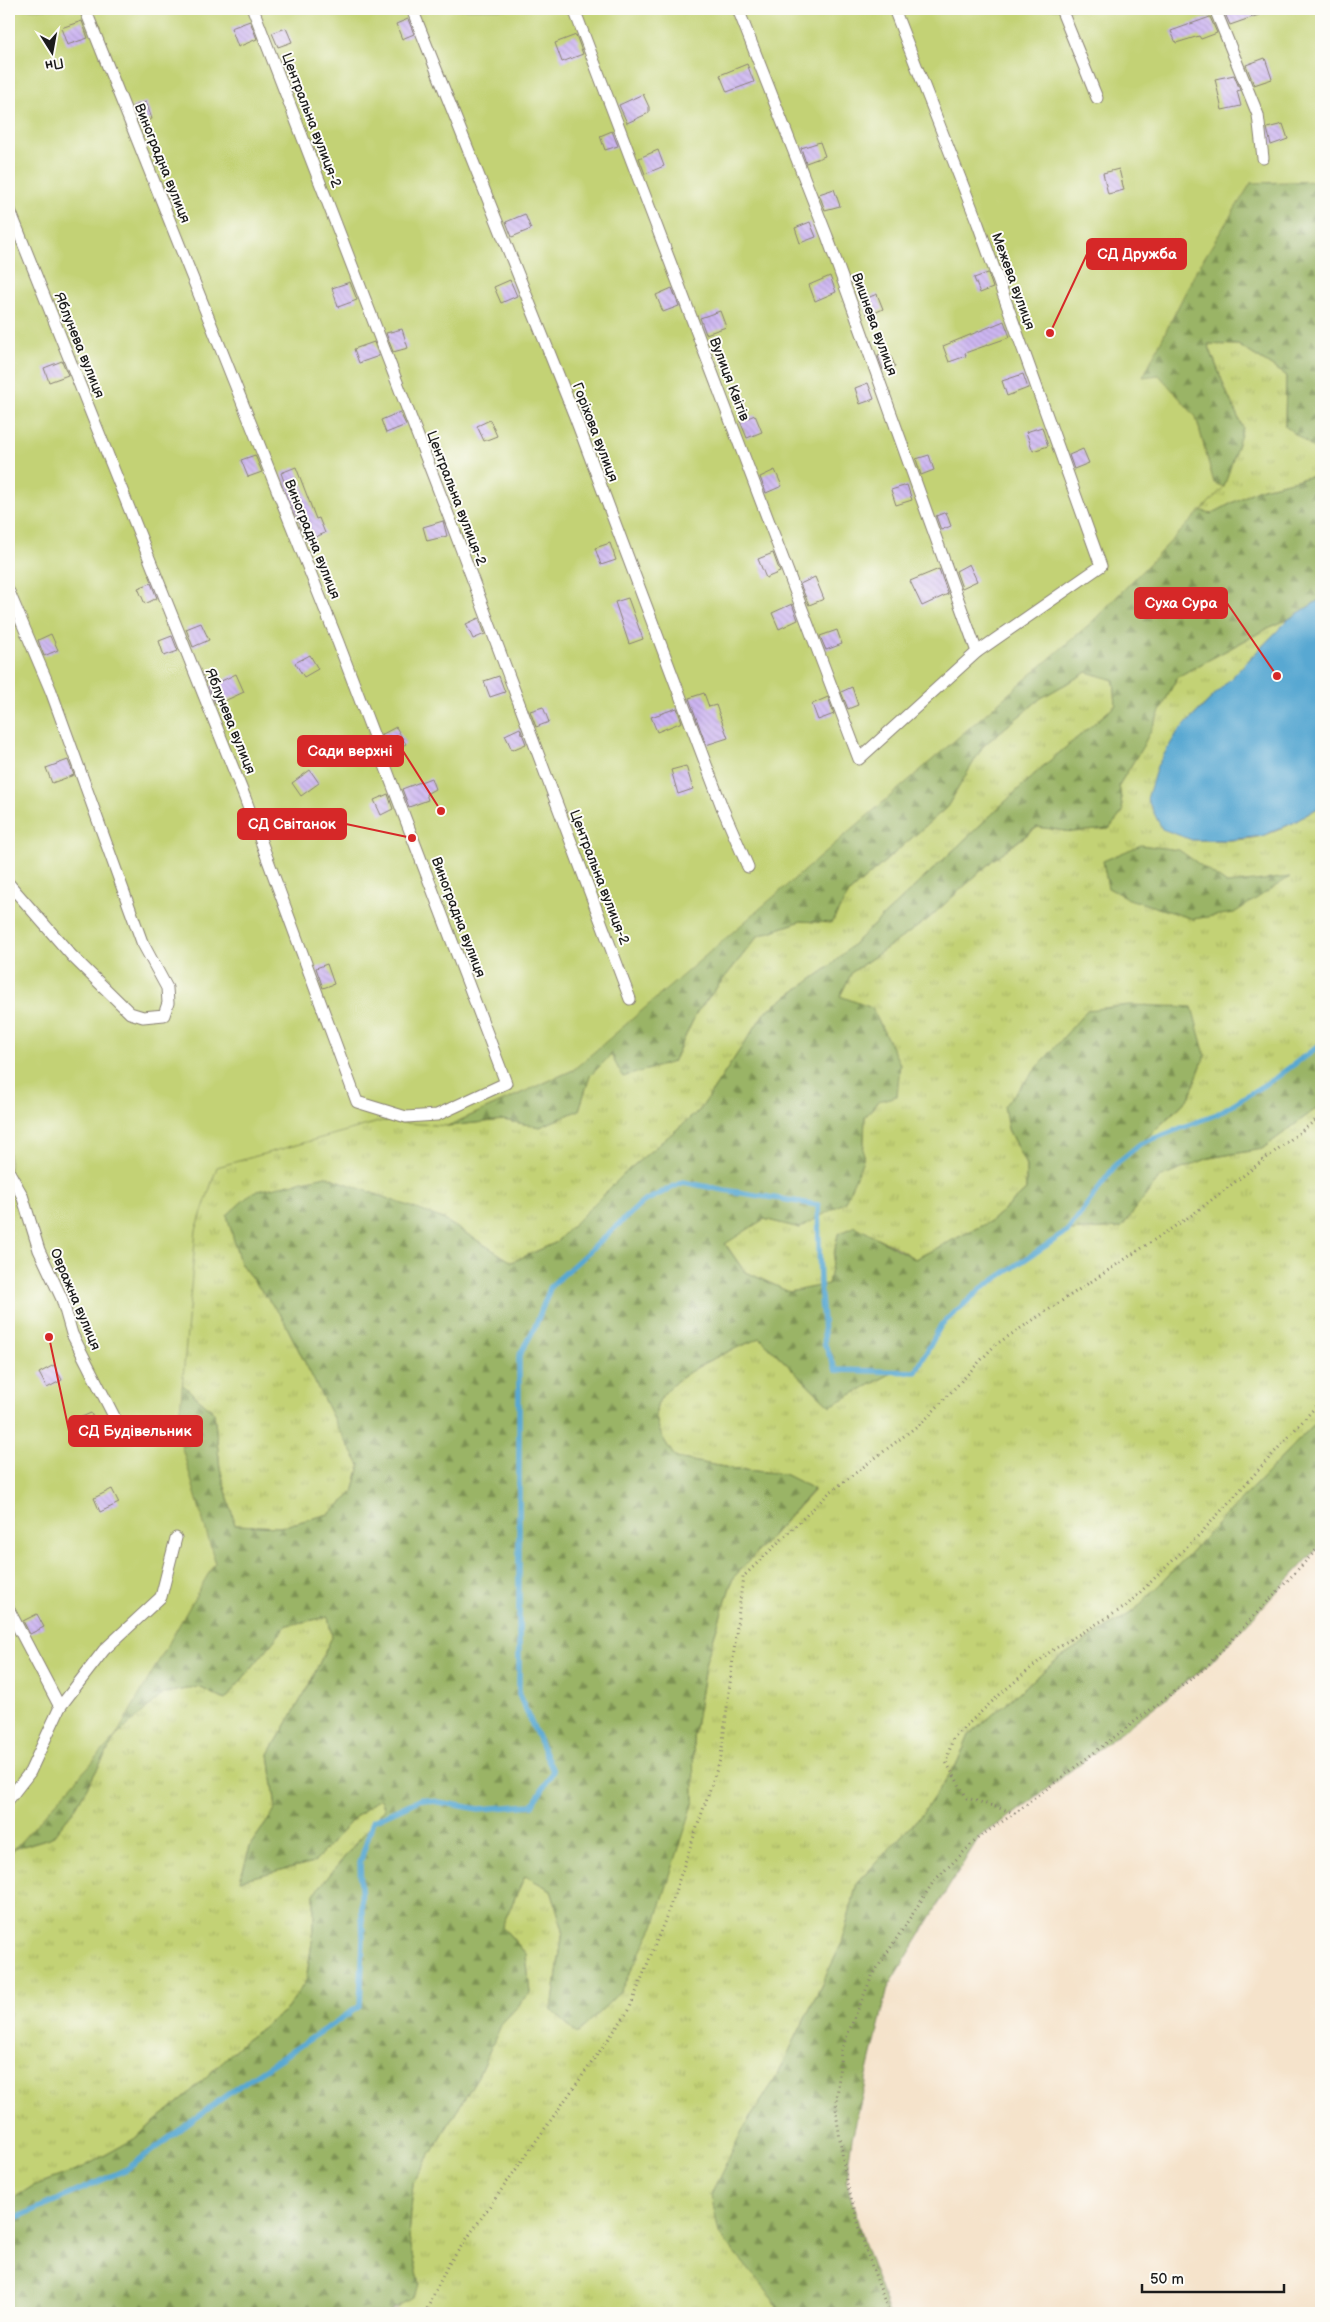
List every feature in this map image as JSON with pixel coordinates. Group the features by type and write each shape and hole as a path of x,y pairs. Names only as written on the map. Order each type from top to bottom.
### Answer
{"lane":[{"name":"Виноградна вулиця","path":"85,9 338,642 506,1084"},
{"name":"Центральна вулиця-2","path":"253,9 452,525 630,999"},
{"name":"Горіхова вулиця","path":"412,9 574,417 722,807 748,867"},
{"name":"Вулиця Квітів","path":"574,9 859,759 977,652"},
{"name":"Вишнева вулиця","path":"738,9 827,236 977,652"},
{"name":"Межева вулиця","path":"894,9 978,224 1100,566 977,652"},
{"path":"1061,9 1097,98"},
{"path":"1215,9 1258,115 1263,158"},
{"name":"Яблунева вулиця","path":"9,208 246,798 357,1102 406,1117 437,1115 506,1084"},
{"path":"9,592 51,691 142,942 167,988 168,1003 164,1014 143,1016 130,1013 72,956 9,884"},
{"name":"Овражна вулиця","path":"9,1172 22,1196 39,1250 62,1299 72,1334 123,1434"},
{"path":"9,1799 30,1772 60,1707 104,1650 161,1597 176,1538"},
{"path":"9,1610 60,1707"}],"path":[{"path":"425,2313 448,2265 629,2010 667,1915 722,1757 743,1577 828,1494 925,1420 995,1345 1192,1215 1321,1116"},
{"path":"1015,1813 967,1798 946,1762 954,1738 997,1697 1051,1652 1125,1608 1214,1520 1321,1401"},
{"path":"889,2313 865,2248 846,2180 836,2112 841,2050 872,1976 934,1881 979,1837 1015,1813 1205,1668 1321,1546"}],"green space":[{"path":"9,9 1321,9 1321,181 1251,183 1196,271 1143,377 1159,375 1196,417 1214,483 1224,487 1093,621 573,1070 447,1126 382,1121 217,1167 196,1230 178,1434 215,1562 116,1736 14,1849 9,1850"},
{"path":"1321,150 1321,454 1285,426 1286,375 1238,345 1208,344 1243,428 1224,487 1214,483 1196,417 1097,385 1132,163"},
{"path":"1208,344 1238,345 1286,375 1285,426 1321,454 1321,474 1259,489 1211,514 1172,500 1243,428"},
{"path":"1321,474 1321,599 1289,619 1268,628 1177,677 1143,746 1119,785 1123,812 1109,829 1073,832 1037,827 994,859 927,920 852,972 840,996 872,1008 900,1064 897,1096 878,1101 865,1117 863,1160 845,1202 800,1228 764,1219 725,1244 744,1271 789,1292 828,1284 838,1234 855,1226 915,1259 991,1221 1026,1190 1026,1165 1008,1129 1004,1106 1087,1010 1129,1005 1192,1007 1205,1055 1189,1098 1141,1143 1217,1114 1277,1077 1321,1044 1321,1105 1262,1149 1209,1158 1159,1178 1121,1228 1068,1231 982,1288 941,1325 916,1372 894,1372 830,1406 760,1338 699,1366 669,1388 660,1400 656,1419 665,1442 676,1458 735,1469 784,1474 814,1489 733,1578 706,1661 693,1739 694,1801 654,1926 620,1992 577,2034 552,2010 563,1930 551,1890 525,1876 502,1926 526,1954 530,1993 502,2023 478,2076 413,2183 409,2238 420,2284 412,2298 386,2313 9,2313 9,2201 33,2186 82,2168 134,2139 188,2094 241,2044 287,2009 306,1981 314,1929 314,1894 385,1808 380,1798 357,1815 314,1862 240,1880 251,1844 276,1809 269,1754 307,1689 332,1637 328,1617 287,1625 225,1700 199,1687 164,1693 116,1736 74,1810 52,1837 14,1849 9,1855 9,1763 169,1373 214,1412 220,1468 235,1525 280,1527 329,1514 353,1493 360,1465 339,1430 282,1317 240,1263 227,1215 253,1192 326,1176 441,1218 512,1262 555,1243 627,1171 700,1110 765,1012 829,967 1039,770 1116,705 1114,680 1087,672 1041,698 983,746 947,807 850,892 831,923 801,921 758,936 697,1012 673,1062 623,1077 611,1055 590,1076 579,1110 540,1127 503,1120 447,1126 573,1070 1172,500 1211,514 1259,489"},
{"path":"1289,619 1177,733 1192,840 1236,840 1262,836 1285,827 1321,806 1321,1044 1277,1077 1217,1114 1140,1144 1189,1098 1205,1055 1008,1129 1026,1165 1026,1190 991,1221 915,1259 896,1247 855,1227 838,1234 828,1285 789,1292 744,1271 725,1243 764,1219 800,1228 863,1160 865,1117 878,1101 840,996 852,972 927,920 994,859 1038,827 1073,832 1123,812 1119,785 1143,745 1177,677 1268,628"},
{"path":"1087,672 1114,680 1116,705 1039,770 829,967 765,1012 700,1110 627,1171 555,1243 512,1262 441,1218 240,1263 282,1317 339,1430 360,1465 353,1493 329,1514 280,1527 235,1525 220,1468 214,1412 169,1373 28,925 447,1126 503,1120 540,1127 579,1110 590,1076 611,1055 673,1062 697,1012 758,936 801,921 831,923 850,892 947,807 983,746 1041,698"},
{"path":"1141,845 1179,850 1227,884 1290,877 1234,913 1193,919 1129,899 1108,888 1103,861"},
{"path":"1321,1105 1321,1417 1134,1611 1059,1658 969,1735 958,1762 923,1813 857,1883 842,1943 776,2078 742,2131 774,2300 780,2313 386,2313 395,2310 420,2284 409,2238 413,2183 478,2076 502,2023 530,1993 526,1954 502,1926 525,1875 551,1890 563,1930 552,2010 694,1801 693,1739 706,1661 733,1578 814,1490 784,1474 735,1469 676,1458 665,1442 656,1419 660,1400 669,1388 699,1366 760,1338 830,1406 894,1372 915,1372 941,1325 982,1288 1068,1231 1121,1228 1159,1178 1209,1158 1262,1149"},
{"path":"1321,1417 1321,1545 1205,1668 1015,1813 979,1837 888,1988 852,2138 846,2180 865,2247 889,2313 780,2313 774,2300 719,2234 711,2194 742,2131 776,2078 842,1943 857,1883 923,1813 958,1762 969,1735 1059,1658 1134,1611"},
{"path":"328,1617 332,1637 307,1689 269,1754 276,1809 251,1844 240,1880 314,1862 357,1815 380,1797 385,1808 314,1894 314,1929 306,1981 287,2009 241,2044 188,2094 134,2139 82,2168 33,2186 9,2201 9,1855 14,1849 52,1837 74,1810 116,1736 164,1693 199,1687 225,1700 287,1625"}],"water":[{"path":"1321,599 1321,806 1293,823 1262,836 1229,840 1192,840 1162,829 1147,799 1157,766 1177,733 1289,619"}],"building":[{"path":"1223,9 1270,9 1270,11 1230,25"},
{"path":"1210,17 1217,33 1201,39 1199,36 1176,43 1171,31"},
{"path":"408,19 414,34 402,39 396,24"},
{"path":"82,21 88,38 67,45 61,28"},
{"path":"250,21 257,39 238,47 231,28"},
{"path":"286,28 292,42 278,47 272,33"},
{"path":"576,35 583,54 562,62 555,43"},
{"path":"1265,58 1272,79 1254,85 1246,65"},
{"path":"747,64 754,82 727,92 720,75"},
{"path":"1234,75 1240,90 1237,91 1241,106 1222,110 1215,79"},
{"path":"643,94 649,107 649,113 627,123 619,105"},
{"path":"146,102 152,119 139,124 132,107"},
{"path":"1283,124 1288,139 1271,145 1267,128"},
{"path":"612,131 618,146 605,150 600,136"},
{"path":"820,142 825,156 806,163 801,148"},
{"path":"658,150 664,166 645,174 639,158"},
{"path":"1119,169 1124,190 1108,194 1103,173"},
{"path":"834,189 840,206 825,210 819,194"},
{"path":"525,214 531,229 512,237 506,222"},
{"path":"810,222 816,237 800,243 795,228"},
{"path":"988,273 993,288 980,293 974,278"},
{"path":"830,276 836,292 815,301 809,285"},
{"path":"510,280 517,296 501,303 494,287"},
{"path":"350,282 357,300 338,307 332,288"},
{"path":"672,288 679,306 663,312 656,295"},
{"path":"877,294 883,309 868,316 862,300"},
{"path":"720,311 726,327 706,334 700,318"},
{"path":"1004,321 1010,337 965,353 966,356 949,362 943,346"},
{"path":"402,329 408,348 393,352 386,333"},
{"path":"374,342 379,356 359,363 354,349"},
{"path":"889,352 895,366 883,370 878,356"},
{"path":"62,361 68,375 49,382 44,368"},
{"path":"1023,374 1028,388 1007,396 1002,381"},
{"path":"868,383 874,399 860,404 855,388"},
{"path":"400,412 406,425 386,433 381,420"},
{"path":"755,415 762,432 747,438 740,421"},
{"path":"490,420 497,436 484,441 477,426"},
{"path":"1042,427 1048,446 1033,451 1026,432"},
{"path":"1083,449 1089,463 1074,469 1069,455"},
{"path":"255,455 262,472 248,477 241,460"},
{"path":"929,455 934,470 921,475 916,459"},
{"path":"296,467 316,519 319,518 325,533 306,541 281,473"},
{"path":"775,470 782,486 766,493 760,477"},
{"path":"907,485 912,500 896,505 891,490"},
{"path":"946,512 951,526 941,530 936,516"},
{"path":"443,521 447,536 427,541 423,527"},
{"path":"610,543 616,560 601,565 595,548"},
{"path":"773,553 780,572 766,578 758,559"},
{"path":"969,564 977,581 962,588 956,571"},
{"path":"939,569 948,594 922,606 910,581"},
{"path":"815,577 824,599 809,605 800,584"},
{"path":"151,583 157,598 145,604 138,588"},
{"path":"628,598 643,639 629,644 615,602"},
{"path":"792,604 798,620 779,629 772,613"},
{"path":"479,618 485,634 473,639 466,624"},
{"path":"201,623 209,640 193,647 186,629"},
{"path":"837,630 842,644 826,650 820,636"},
{"path":"51,634 58,650 44,656 38,640"},
{"path":"172,636 178,651 164,656 159,641"},
{"path":"310,655 318,669 304,677 295,663"},
{"path":"236,674 244,692 220,703 215,703 209,687"},
{"path":"499,676 505,692 490,697 484,681"},
{"path":"852,687 858,705 848,709 841,692"},
{"path":"704,693 709,707 716,705 728,738 706,745 689,698"},
{"path":"828,697 834,714 818,720 812,704"},
{"path":"543,707 549,722 536,727 530,711"},
{"path":"677,708 682,722 657,732 651,717"},
{"path":"396,727 406,744 390,752 381,735"},
{"path":"520,728 526,744 512,750 505,735"},
{"path":"68,760 74,775 52,783 46,768"},
{"path":"686,766 693,789 678,794 671,770"},
{"path":"310,770 319,783 301,796 292,783"},
{"path":"431,778 435,789 426,794 428,800 409,807 402,789"},
{"path":"388,794 393,809 381,815 374,800"},
{"path":"327,964 334,984 323,988 316,968"},
{"path":"54,1365 62,1380 47,1388 39,1373"},
{"path":"91,1413 97,1428 81,1435 75,1420"},
{"path":"112,1489 119,1503 100,1512 94,1498"},
{"path":"37,1614 44,1627 30,1634 23,1621"}],"waterway":[{"path":"9,2221 127,2169 239,2086 360,2006 363,1939 360,1863 373,1821 421,1799 479,1809 533,1805 553,1771 519,1695 519,1356 534,1329 551,1286 643,1202 683,1182 818,1205 820,1284 825,1345 836,1370 916,1372 941,1325 982,1288 1068,1231 1117,1163 1140,1144 1217,1114 1277,1077 1321,1044"}],"place":[{"name":"СД Дружба","path":"1050,333"},
{"name":"Суха Сура","path":"1277,676"},
{"name":"Сади верхні","path":"441,811"},
{"name":"СД Світанок","path":"412,838"},
{"name":"СД Будівельник","path":"49,1337"}]}
